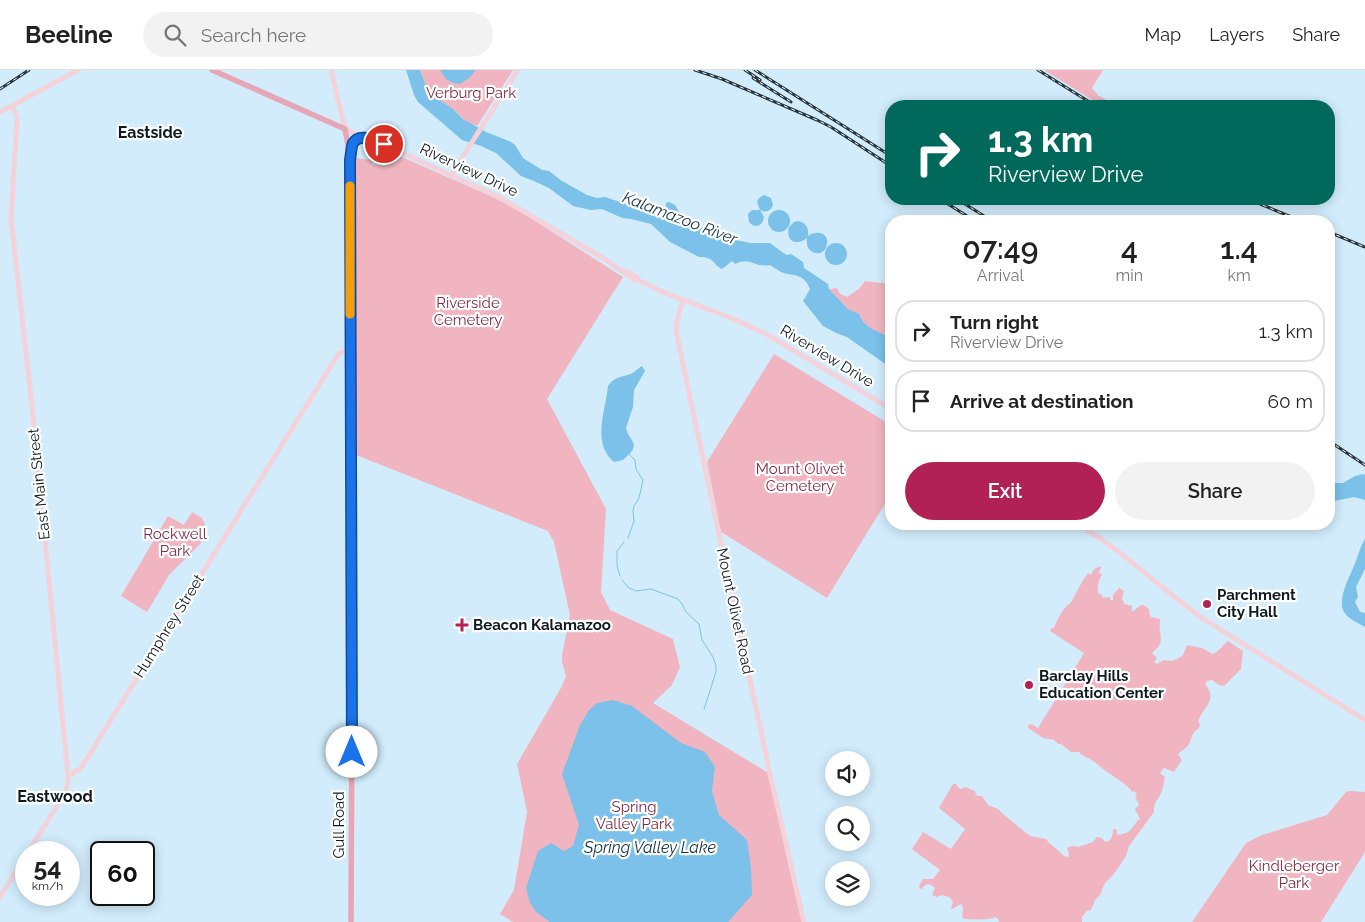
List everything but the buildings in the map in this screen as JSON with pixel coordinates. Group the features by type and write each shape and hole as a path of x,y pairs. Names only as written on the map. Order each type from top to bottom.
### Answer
{"main road":[{"name":"Riverview Drive","path":"212,70 345,129"},
{"name":"Gull Road","path":"345,129 350,160 351,922"},
{"path":"350,160 354,142 367,138"}],"street":[{"path":"0,112 78,70"},
{"path":"331,70 345,129"},
{"path":"451,175 518,70"},
{"name":"East Main Street","path":"12,106 17,120 11,218 32,406 68,776 68,783 64,794 35,841"},
{"name":"Riverview Drive","path":"345,129 510,202 624,272 627,271 638,278 638,280 766,334 885,405"},
{"name":"Mount Olivet Road","path":"683,300 676,324 677,336 766,757 804,922"},
{"name":"Humphrey Street","path":"68,776 82,768 339,353 350,351"},
{"path":"1088,530 1202,618 1365,720"},
{"name":"East Main Street","path":"0,897 15,873"}],"green space":[{"name":"Verburg Park","path":"420,70 513,70 477,126 468,123 453,109 438,99 426,86"},
{"path":"1044,70 1103,70 1092,88 1099,96 1107,100 1092,100"},
{"path":"386,150 493,197 526,215 623,277 547,399 606,509 601,592 610,610 673,639 680,667 672,685 653,703 770,774 804,922 513,922 500,914 514,890 527,812 517,764 566,676 562,655 570,615 554,542 548,531 356,455 355,158 373,160 372,164 384,166 388,164"},
{"path":"865,281 885,283 885,335 866,324 859,314 848,309 829,289 837,288 840,294 847,297 860,288"},
{"name":"Mount Olivet Cemetery","path":"774,354 885,421 885,504 827,598 721,532 707,462"},
{"name":"Rockwell Park","path":"192,512 202,518 205,524 201,543 169,575 147,612 121,596 168,516 184,525"},
{"path":"1101,566 1099,572 1102,575 1098,583 1098,593 1103,598 1108,597 1113,600 1113,595 1119,588 1124,591 1122,598 1124,604 1132,606 1132,612 1143,605 1149,609 1151,617 1160,619 1161,641 1152,653 1157,658 1154,662 1157,664 1164,660 1171,661 1177,659 1183,655 1187,645 1202,648 1213,654 1228,641 1243,651 1241,669 1224,686 1212,680 1207,681 1205,684 1209,690 1210,700 1198,722 1200,724 1199,728 1193,734 1188,746 1178,754 1182,760 1174,772 1164,768 1160,773 1165,777 1154,812 1129,846 1126,856 1114,874 1105,883 1091,910 1087,911 1082,917 1082,922 999,922 995,917 964,919 962,917 962,904 953,909 951,908 953,901 949,897 932,895 935,888 931,885 928,884 922,889 919,888 923,879 933,879 940,870 912,849 923,832 951,849 965,829 939,808 953,784 956,784 961,789 966,787 975,791 976,795 982,796 988,805 998,809 1030,836 1046,839 1064,856 1068,857 1067,848 1093,842 1097,837 1108,842 1112,837 1113,829 1116,829 1117,834 1120,835 1129,831 1140,819 1135,809 1139,805 1135,796 1137,794 1134,791 1132,792 1124,783 1079,752 1071,752 1054,740 1043,738 1028,728 1031,724 1038,728 1084,653 1050,631 1054,628 1063,610 1072,601 1088,573 1091,575 1094,569"},
{"name":"Kindleberger Park","path":"1346,792 1365,792 1365,852 1321,922 1192,922 1246,843 1262,835 1327,815"}],"water":[{"name":"Kalamazoo River","path":"406,70 420,70 426,86 438,99 453,109 463,119 486,132 511,142 523,158 542,170 549,171 562,181 587,195 597,198 605,197 626,204 643,206 657,214 664,212 666,203 669,202 675,205 679,212 686,215 687,222 692,224 696,230 704,227 717,235 730,239 751,243 770,243 787,255 791,254 803,262 804,268 828,284 829,289 848,309 859,314 866,324 885,335 885,364 847,337 823,326 803,301 810,289 801,277 781,272 770,265 760,265 745,261 735,264 732,261 722,269 710,259 699,257 670,242 651,224 622,218 602,209 591,210 573,206 549,188 521,176 496,153 462,140 418,102"},
{"path":"440,70 476,70 460,84 448,80"},
{"path":"764,195 771,198 773,205 771,209 766,211 760,210 757,202 759,198"},
{"path":"752,210 760,210 764,217 763,220 758,226 751,224 748,214"},
{"path":"779,210 789,217 790,221 783,231 779,232 769,225 768,221 775,211"},
{"path":"798,221 804,223 807,227 808,236 821,233 826,237 827,244 823,252 815,253 811,251 807,244 807,238 799,242 790,239 789,227"},
{"path":"836,243 846,250 847,254 840,264 836,265 826,258 825,254 832,244"},
{"path":"642,366 645,371 634,390 633,407 626,428 634,446 632,451 623,460 614,462 607,454 601,436 608,386 615,379 631,374"},
{"path":"1365,475 1365,500 1354,497 1335,501 1335,483 1343,483 1355,476"},
{"path":"1365,539 1365,569 1356,587 1358,597 1355,602 1360,612 1365,613 1365,627 1352,620 1343,610 1342,598"},
{"name":"Spring Valley Lake","path":"613,700 632,706 681,743 705,752 715,767 712,791 719,815 747,840 751,868 752,895 728,922 550,922 536,912 530,903 526,888 538,851 551,843 564,851 573,846 579,825 562,774 580,725 589,710 597,703"}],"waterway":[{"path":"628,538 634,521 634,506 639,498 643,480 636,469 635,460 629,454"},
{"path":"620,576 617,566 617,551 624,542"},
{"path":"622,580 629,588 636,591 651,589 678,599 686,612 699,624 702,640 713,657 716,666 716,672 704,709"}],"railway":[{"path":"0,89 29,70"},
{"path":"695,70 722,79 817,120 885,162"},
{"path":"745,70 760,80"},
{"path":"755,70 885,152"},
{"path":"1038,70 1086,100"},
{"path":"753,78 791,102"},
{"path":"950,205 965,215"},
{"path":"967,205 982,215"},
{"path":"1262,205 1287,215"},
{"path":"1335,234 1365,247"},
{"path":"1335,445 1365,465"}],"slow traffic":[{"path":"350,186 350,314"}],"place":[{"name":"Parchment City Hall","path":"1207,604"},
{"name":"Beacon Kalamazoo","path":"462,625"},
{"name":"Barclay Hills Education Center","path":"1029,685"}],"district":[{"name":"Eastside","path":"150,132"},
{"name":"Eastwood","path":"55,796"}],"route":[{"path":"352,752 350,160 352,145 357,140 367,138 384,144"}],"park label":[{"name":"Riverside Cemetery","path":"468,312"},
{"name":"Spring Valley Park","path":"634,816"}]}
